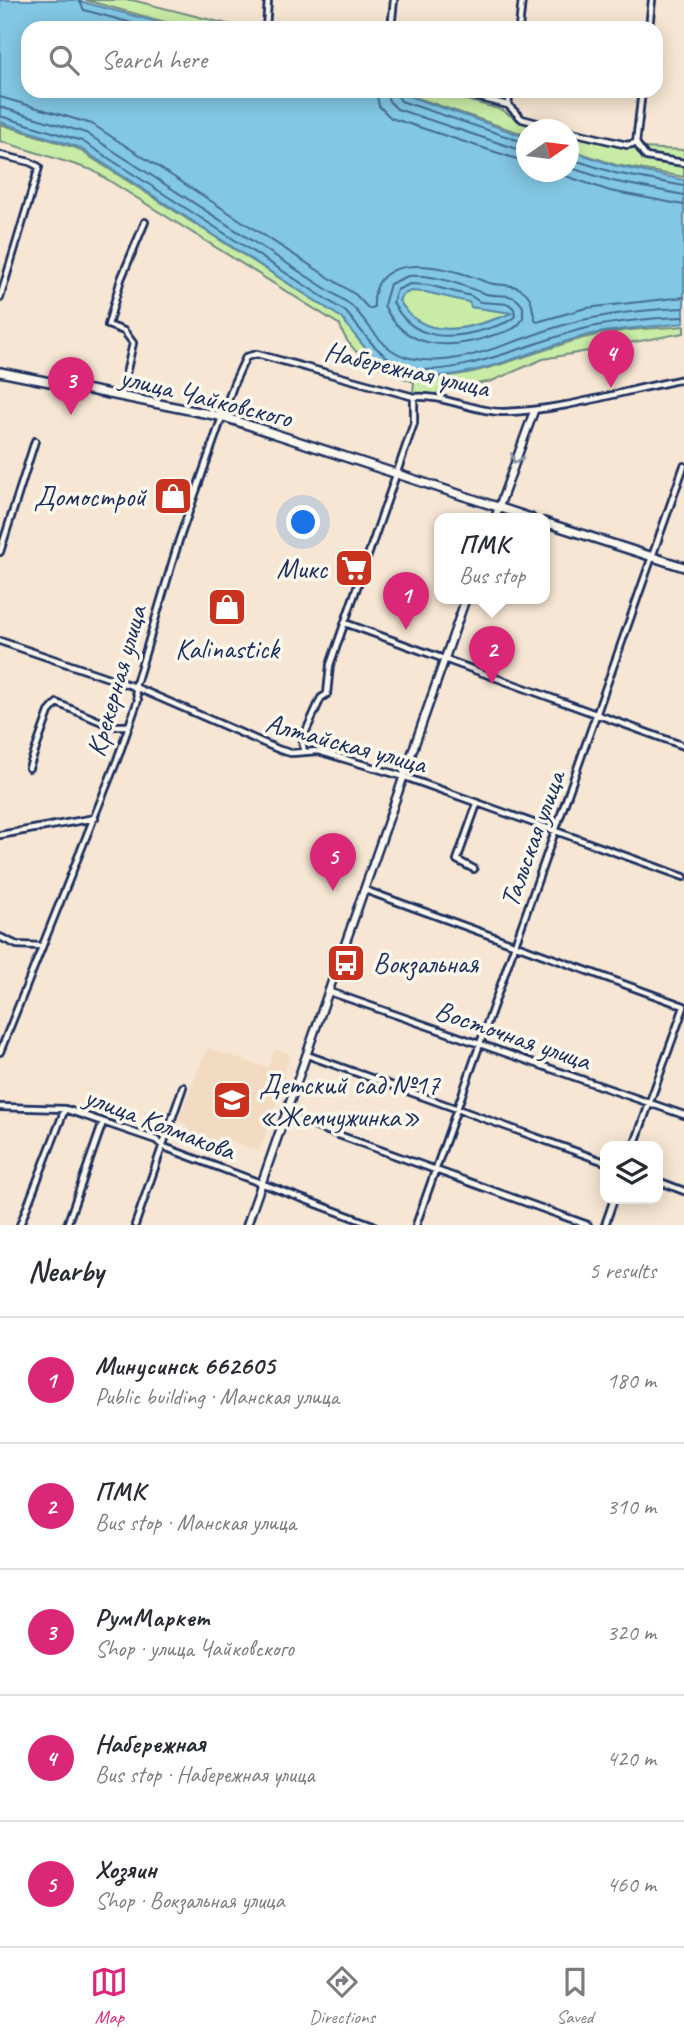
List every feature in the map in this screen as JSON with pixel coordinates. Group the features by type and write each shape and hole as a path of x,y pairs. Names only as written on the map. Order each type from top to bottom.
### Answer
{"main road":[{"name":"улица Чайковского","path":"0,372 224,417 516,513"},
{"path":"550,524 684,568"}],"street":[{"path":"266,21 268,0"},
{"path":"392,21 394,0"},
{"path":"520,21 522,0"},
{"path":"650,21 652,0"},
{"path":"480,98 508,105 522,119"},
{"path":"508,105 509,98"},
{"path":"641,98 636,143 646,158 684,163"},
{"path":"579,133 627,145 636,143"},
{"path":"0,155 30,162 39,167 35,189 6,272 0,299"},
{"path":"121,396 134,343 124,331 108,325 121,279 145,222"},
{"path":"0,270 6,272"},
{"name":"Набережная улица","path":"246,357 257,354 414,397 435,397 499,412 534,411 684,379"},
{"name":"Крекерная улица","path":"0,1052 95,818 138,700 135,687 179,540 246,357"},
{"path":"304,752 302,740 321,698 327,694 330,665 414,423 414,397"},
{"path":"496,513 534,411"},
{"path":"0,552 35,441"},
{"name":"Тальская улица","path":"416,1225 558,831 684,466"},
{"path":"247,1225 464,604"},
{"path":"345,623 684,746"},
{"name":"Алтайская улица","path":"0,641 135,687 249,739 291,753 318,751 405,777 684,877"},
{"path":"29,768 49,712 57,703 111,726 127,726"},
{"path":"474,869 457,860 477,804"},
{"path":"0,835 95,818"},
{"path":"365,890 684,1007 636,1141"},
{"path":"0,937 17,945 41,946"},
{"name":"Восточная улица","path":"330,992 684,1115"},
{"path":"307,1055 600,1160"},
{"path":"135,1225 183,1087"},
{"name":"улица Колмакова","path":"0,1107 65,1109 156,1140 164,1147 373,1225"},
{"path":"20,1225 65,1109"},
{"path":"286,1116 588,1225"},
{"path":"67,1225 103,1122"},
{"path":"663,1183 684,1191"},
{"path":"605,1225 612,1204"}],"shaded area":[{"name":"Детский сад №17 «Жемчужинка»","path":"207,1048 268,1068 275,1049 290,1054 284,1073 285,1079 259,1152 219,1136 213,1152 183,1140 188,1125 178,1121"}],"green space":[{"path":"85,0 132,0 215,21 162,21"},
{"path":"418,98 459,98 502,110 516,119 516,132"},
{"path":"0,124 76,148 342,318 377,359 395,371 427,377 449,376 497,366 611,332 684,326 684,333 624,344 623,342 611,347 543,359 492,381 439,391 436,395 413,393 414,382 370,362 351,346 340,325 92,170 0,141"},
{"path":"579,137 619,147 684,150 684,177 616,165 579,152"},
{"path":"411,291 469,302 472,307 513,313 466,327 436,328 422,323 410,314 399,300 402,295"}],"water":[{"path":"0,0 75,0 154,21 21,21 21,98 414,98 516,134 516,182 579,182 579,153 616,166 684,180 684,323 588,335 474,371 427,376 405,374 386,366 362,343 342,318 78,147 0,122","holes":["411,291 426,292 469,302 471,307 512,313 466,327 435,328 409,314 399,300 402,295"]}],"place":[{"name":"Набережная","path":"611,388"},
{"name":"РумМаркет","path":"71,415"},
{"name":"Домострой","path":"173,496"},
{"name":"Микс","path":"354,568"},
{"name":"Kalinastick","path":"227,607"},
{"name":"Минусинск 662605","path":"406,630"},
{"name":"ПМК","path":"492,684"},
{"name":"Хозяин","path":"333,891"},
{"name":"Вокзальная","path":"346,963"},
{"name":"Детский сад №17 «Жемчужинка»","path":"232,1100"}]}
